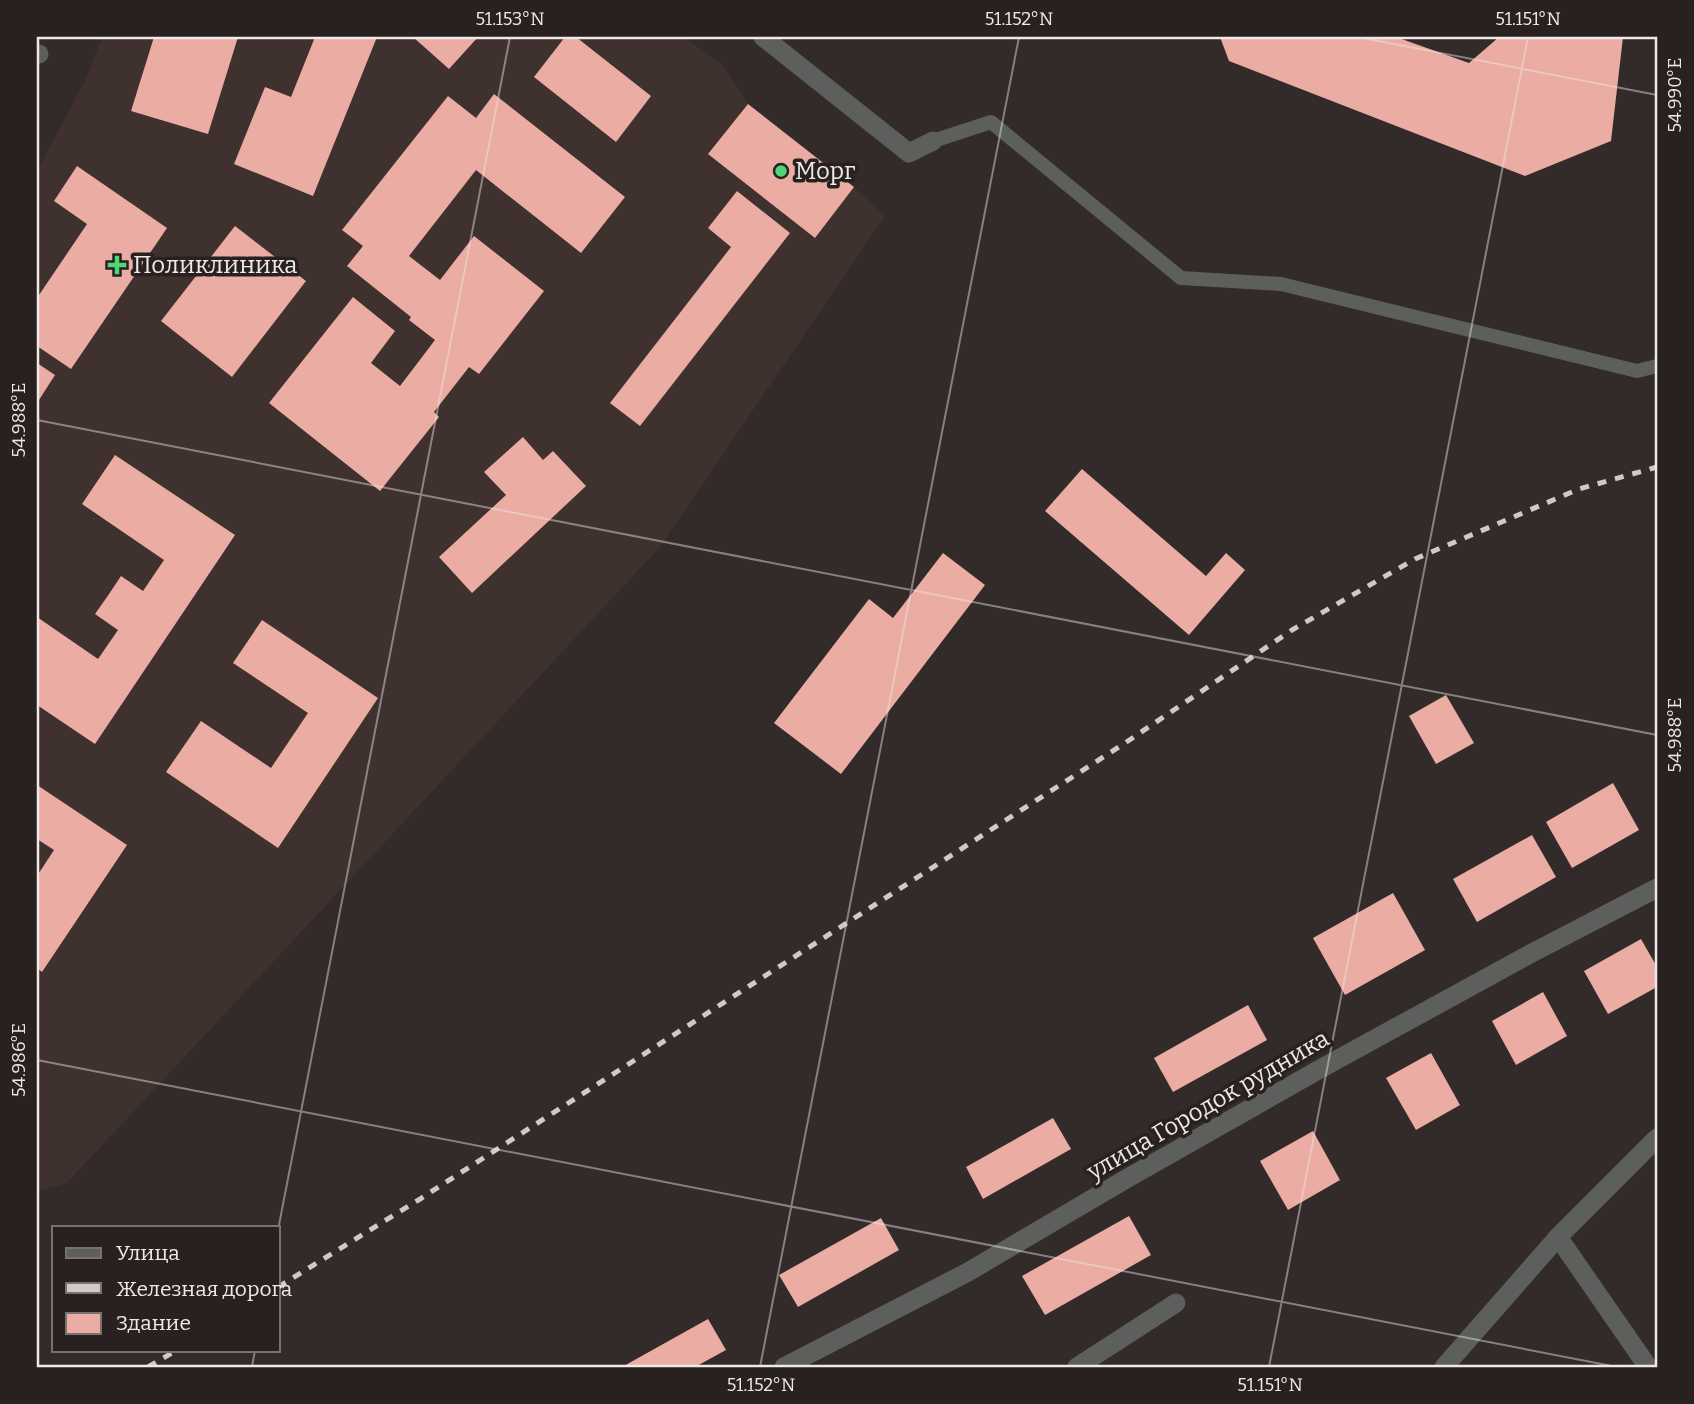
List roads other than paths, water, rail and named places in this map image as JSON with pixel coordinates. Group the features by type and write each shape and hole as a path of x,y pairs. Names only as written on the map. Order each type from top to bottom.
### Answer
{"street":[{"path":"763,37 909,153 933,141"},
{"name":"улица Городок рудника","path":"789,1366 968,1272 1320,1069 1657,888"},
{"path":"1444,1367 1558,1237 1657,1138"},
{"path":"1558,1237 1648,1367"},
{"path":"1077,1367 1176,1303"}],"lane":[{"path":"933,141 991,122 1181,278 1281,284 1637,371 1657,366"}],"railway":[{"path":"280,1286 420,1199 1125,743 1292,630 1415,559 1579,489 1657,467"},
{"path":"148,1367 174,1352"}],"place":[{"name":"Морг","path":"781,171"},
{"name":"Поликлиника","path":"117,265"}]}
